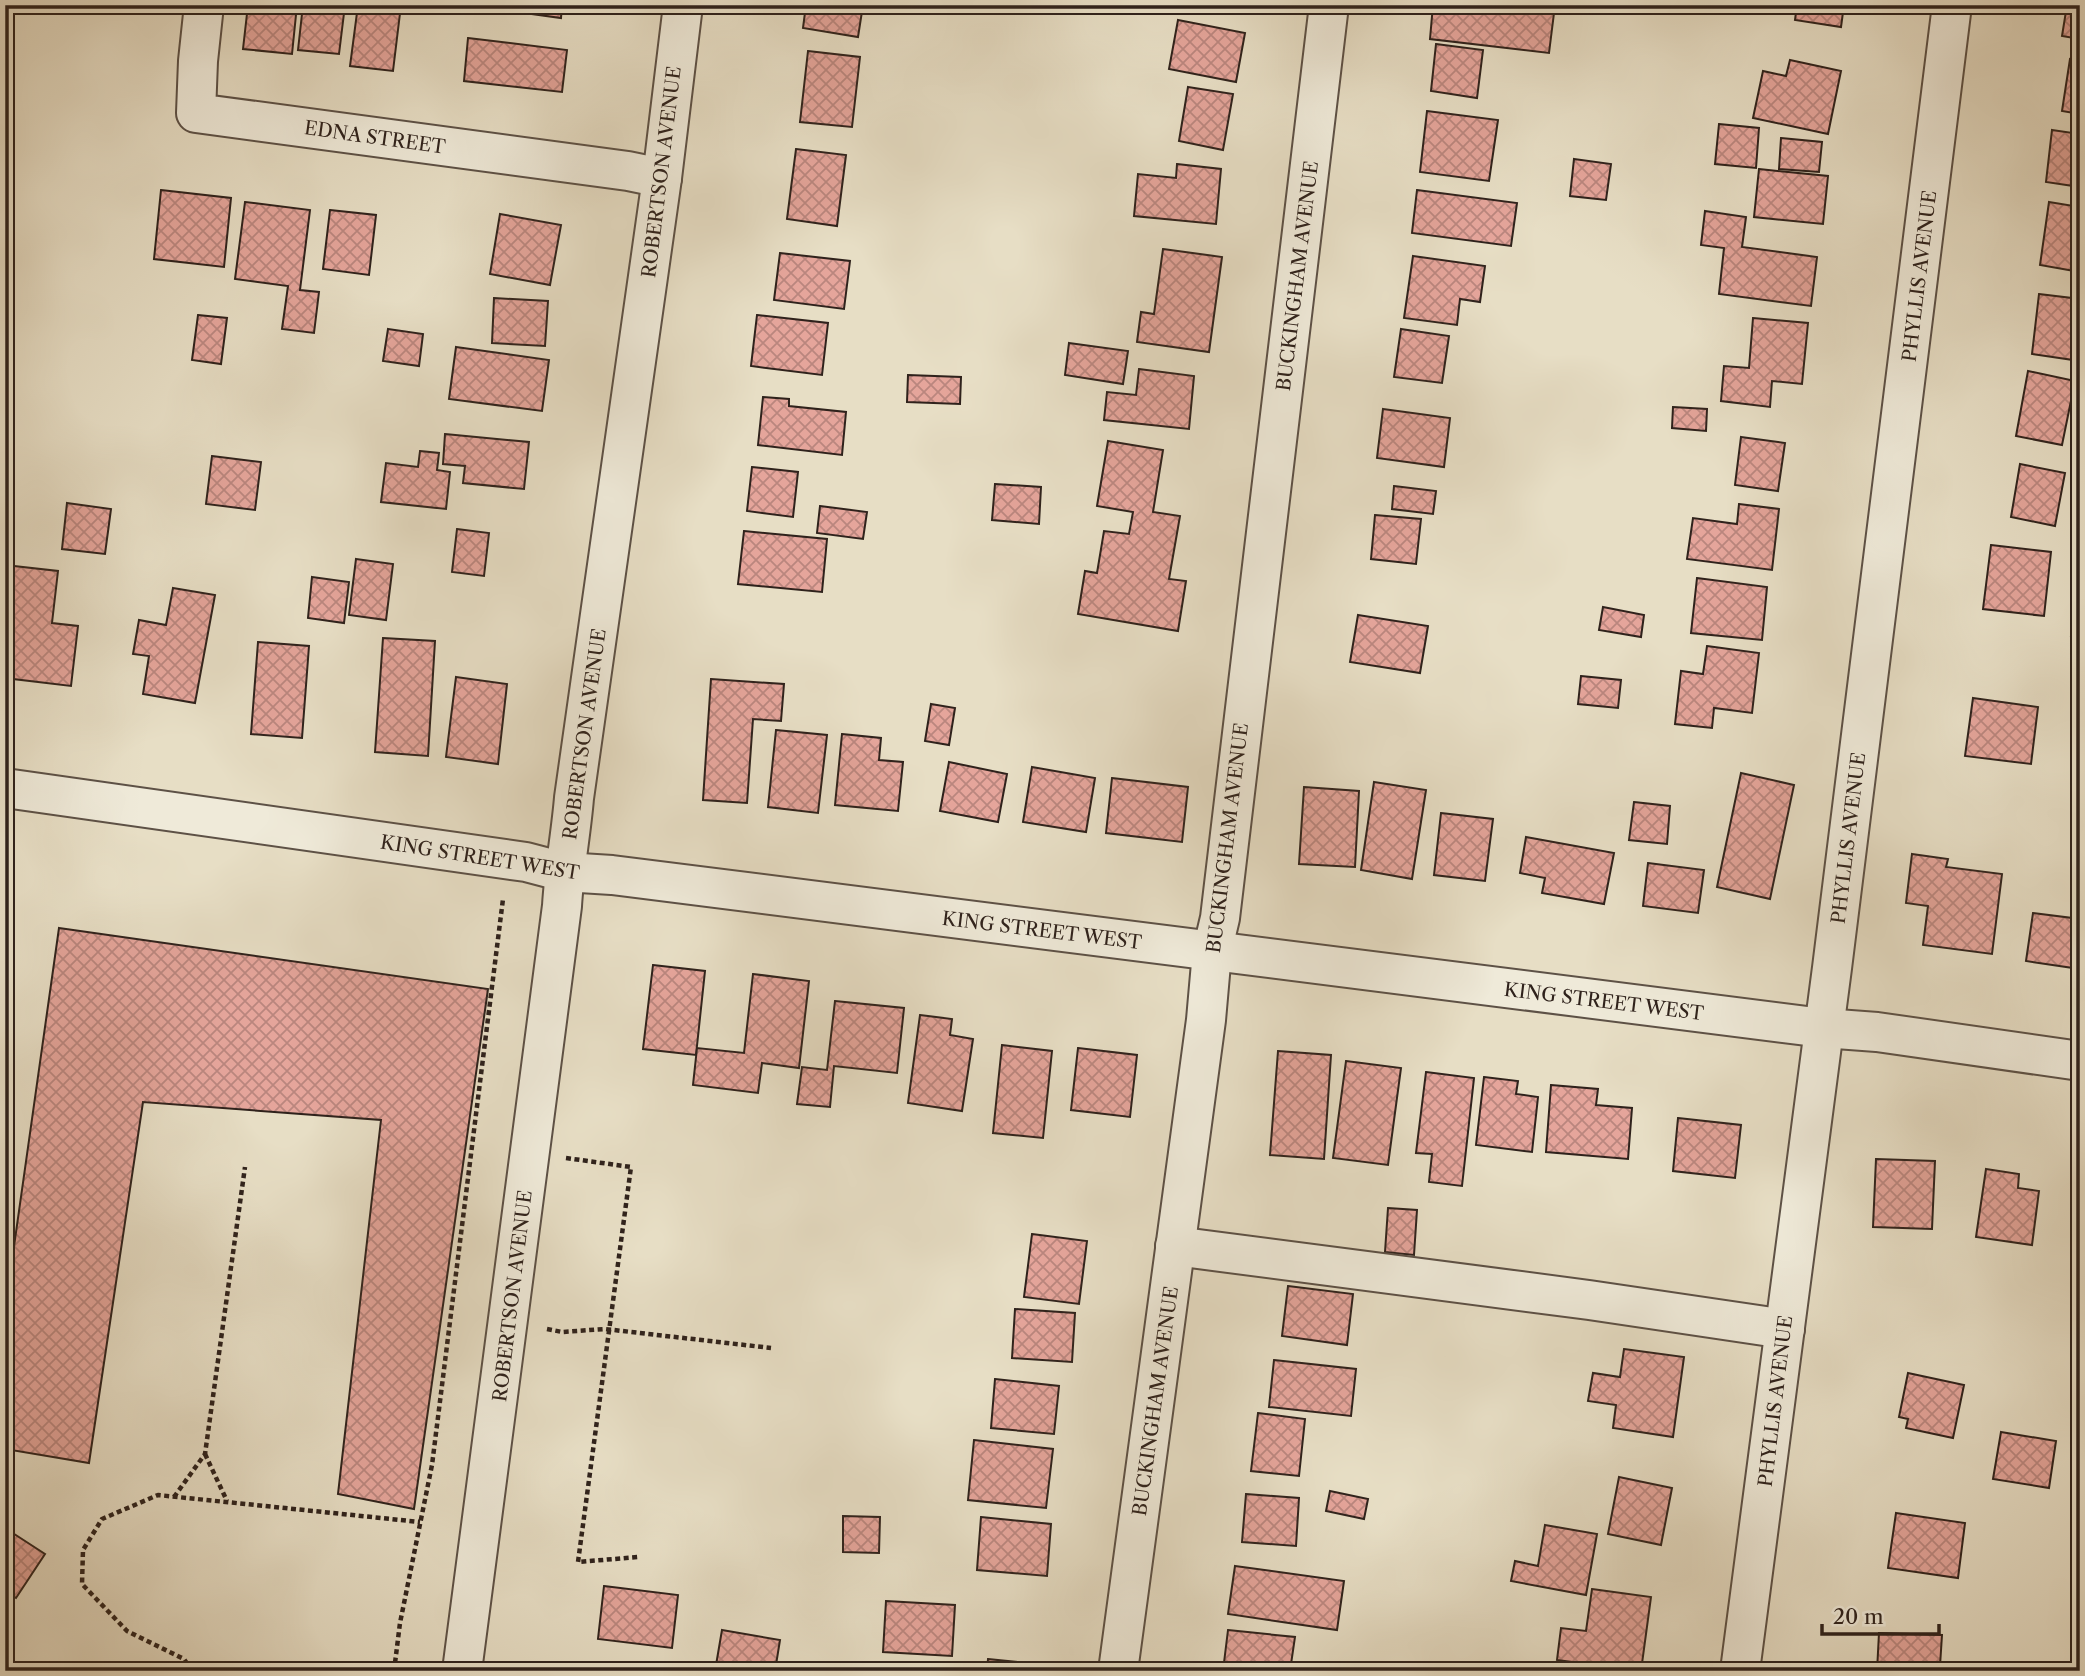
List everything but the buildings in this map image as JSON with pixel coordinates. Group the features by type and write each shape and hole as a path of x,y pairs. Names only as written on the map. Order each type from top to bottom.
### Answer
{"street":[{"name":"EDNA STREET","path":"204,5 196,113 628,171 662,178"},
{"name":"ROBERTSON AVENUE","path":"471,1666 508,1321 562,906 564,872 662,178 682,5"},
{"name":"BUCKINGHAM AVENUE","path":"1118,1671 1206,1020 1212,952 1220,918 1329,5"},
{"name":"PHYLLIS AVENUE","path":"1740,1671 1952,5"},
{"name":"KING STREET WEST","path":"5,788 526,862 564,872 639,879 1823,1028 1877,1032 2080,1061"},
{"path":"1175,1246 1589,1300 1785,1329"}],"path":[{"path":"394,1671 400,1623 432,1465 503,899"},
{"path":"530,1153 631,1167 578,1562 638,1557"},
{"path":"174,1497 205,1454 245,1167"},
{"path":"508,1321 562,1332 610,1330 771,1348"},
{"path":"205,1454 227,1501"},
{"path":"192,1671 184,1659 127,1631 82,1584 83,1550 102,1519 158,1495 420,1522"}]}
